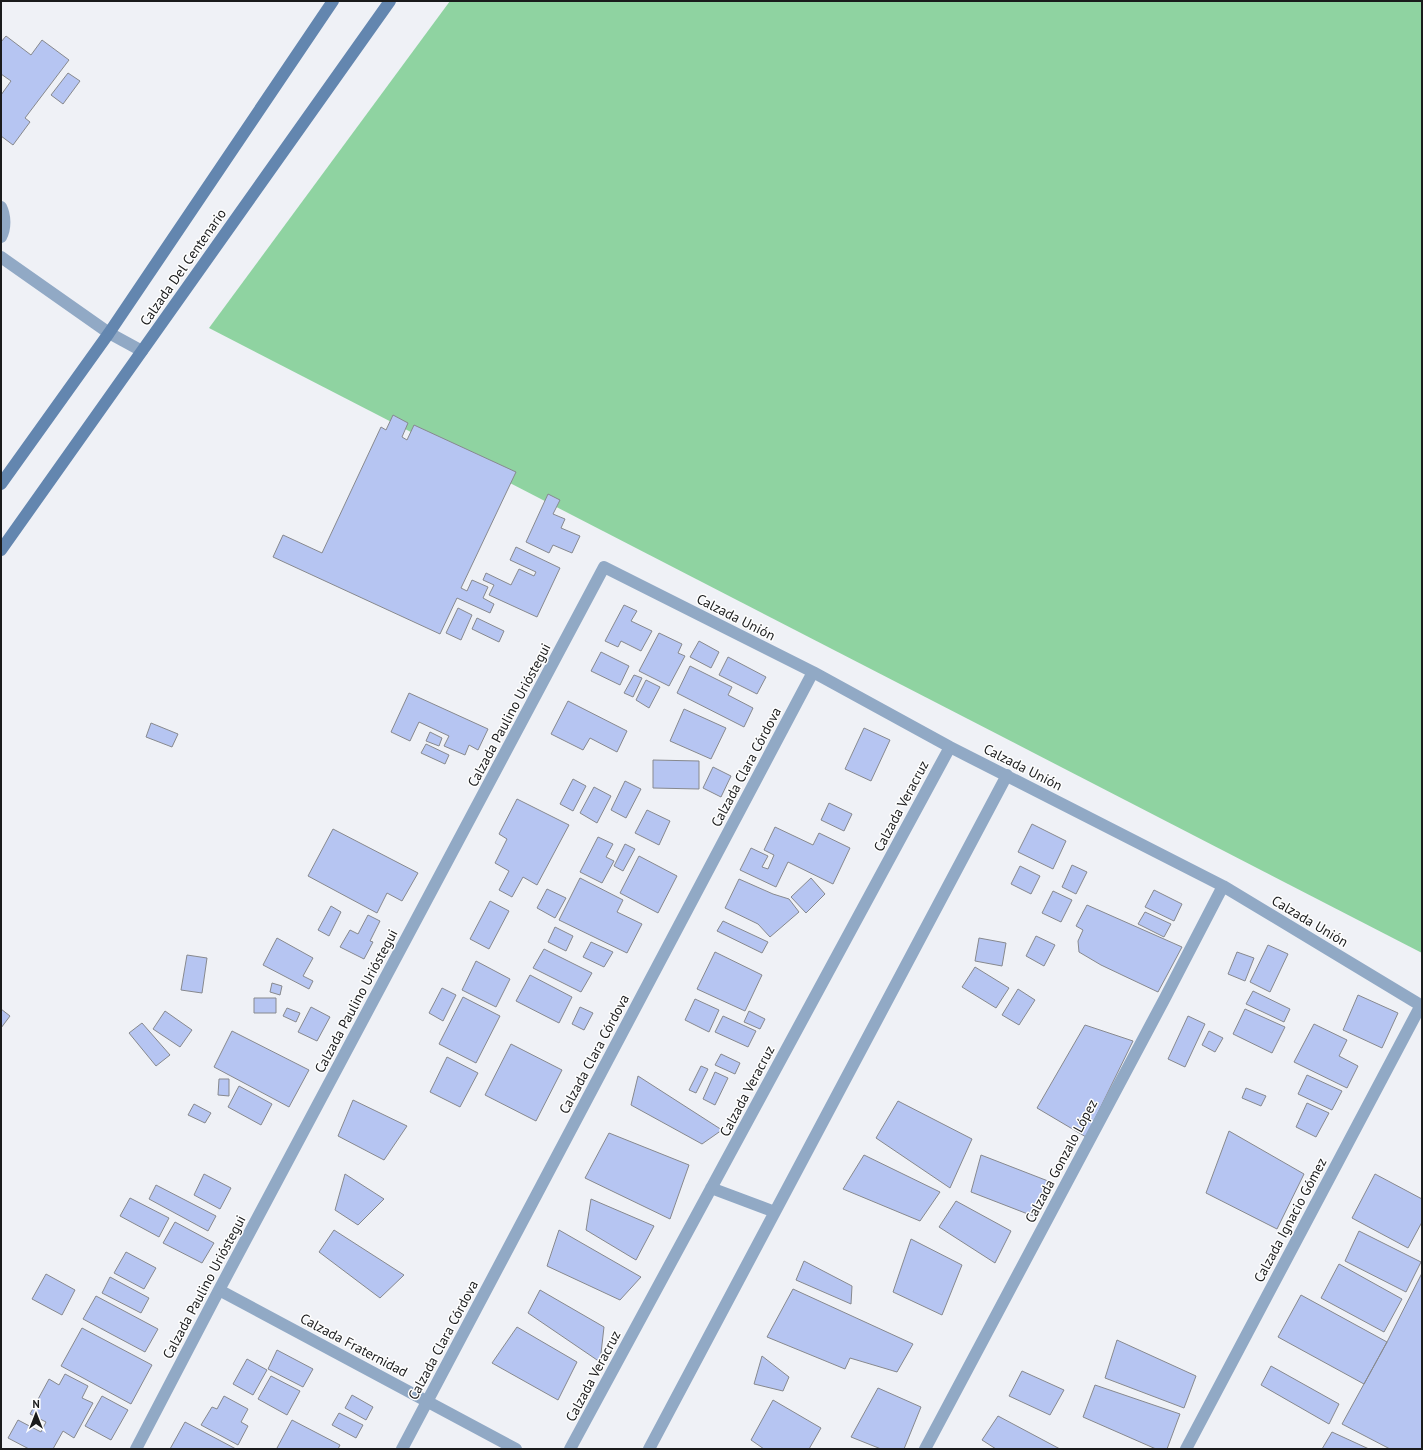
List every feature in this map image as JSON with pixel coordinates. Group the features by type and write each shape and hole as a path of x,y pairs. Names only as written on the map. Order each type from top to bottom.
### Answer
{"main road":[{"name":"Calzada Del Centenario","path":"1,484 109,333 333,1"},
{"name":"Calzada Del Centenario","path":"1,550 390,1"}],"street":[{"path":"1,206 3,212 4,231 1,237"},
{"path":"1,257 109,333 142,351"},
{"name":"Calzada Unión","path":"604,567 813,672 950,747 1008,775 1223,886 1421,1006"},
{"name":"Calzada Paulino Urióstegui","path":"136,1449 219,1290 604,567"},
{"name":"Calzada Clara Córdova","path":"402,1449 813,672"},
{"name":"Calzada Veracruz","path":"570,1449 950,747"},
{"path":"649,1449 1008,775"},
{"name":"Calzada Gonzalo López","path":"925,1449 1223,886"},
{"name":"Calzada Ignacio Gómez","path":"1186,1449 1421,1006"},
{"path":"711,1188 775,1212"},
{"name":"Calzada Fraternidad","path":"219,1290 516,1449"}],"green space":[{"path":"450,1 1422,1 1422,953 209,328"}],"building":[{"path":"6,36 31,55 42,40 69,60 25,118 30,122 13,145 1,136 1,95 11,81 1,74 1,42"},
{"path":"68,73 80,81 63,104 51,95"},
{"path":"393,415 408,423 402,437 407,440 414,425 516,472 461,588 467,591 472,580 488,587 483,598 494,604 490,613 457,598 440,634 273,557 283,535 322,553 381,427 386,430"},
{"path":"548,494 560,500 553,514 565,519 561,528 580,536 572,553 553,545 549,553 526,542"},
{"path":"516,547 560,568 537,617 489,595 494,585 483,580 486,573 511,585 519,569 534,576 536,572 510,560"},
{"path":"624,605 637,611 631,621 652,631 641,651 621,641 618,647 605,641"},
{"path":"458,608 472,615 461,640 446,633"},
{"path":"477,618 504,631 499,642 472,629"},
{"path":"659,633 682,644 678,653 685,656 669,686 639,671"},
{"path":"699,641 719,652 711,668 690,657"},
{"path":"601,652 629,666 620,685 591,671"},
{"path":"728,657 766,677 757,694 719,675"},
{"path":"690,666 732,687 728,695 753,708 744,727 677,693"},
{"path":"634,675 642,678 633,697 624,693"},
{"path":"646,680 660,687 649,708 636,700"},
{"path":"409,693 488,729 478,750 469,745 465,755 444,746 449,736 419,722 410,741 391,732"},
{"path":"568,701 627,731 617,752 590,738 583,750 551,734"},
{"path":"684,709 726,728 711,759 670,741"},
{"path":"151,723 178,734 172,747 146,737"},
{"path":"864,728 890,740 871,781 845,769"},
{"path":"430,732 442,738 439,746 426,741"},
{"path":"426,744 449,755 445,764 421,753"},
{"path":"653,760 699,761 699,789 653,788"},
{"path":"713,767 731,776 721,797 703,788"},
{"path":"573,779 586,786 573,811 560,804"},
{"path":"625,781 641,789 626,818 611,810"},
{"path":"594,787 611,796 597,823 580,813"},
{"path":"517,799 569,825 537,885 523,877 512,897 499,890 509,871 495,863 507,839 499,834"},
{"path":"829,803 852,814 844,831 821,820"},
{"path":"647,810 670,821 659,845 635,833"},
{"path":"1032,824 1066,841 1053,869 1018,852"},
{"path":"775,827 813,845 819,833 850,848 833,884 788,862 776,887 740,870 751,848 768,856 762,867 768,869 774,855 764,850"},
{"path":"333,829 418,873 402,901 387,893 377,913 308,876"},
{"path":"598,837 613,844 606,857 614,861 602,883 580,872"},
{"path":"625,844 635,849 623,871 614,866"},
{"path":"639,856 677,876 658,913 620,893"},
{"path":"1072,865 1087,872 1076,894 1062,887"},
{"path":"1020,866 1040,876 1031,894 1011,884"},
{"path":"580,878 623,900 617,912 642,924 627,953 559,920"},
{"path":"811,878 825,894 806,913 791,897"},
{"path":"739,879 773,894 789,899 799,912 770,937 758,924 725,908"},
{"path":"547,889 566,898 555,918 537,908"},
{"path":"1154,890 1182,904 1174,921 1145,907"},
{"path":"1053,891 1072,900 1061,922 1042,913"},
{"path":"490,901 509,911 489,949 470,939"},
{"path":"1087,905 1182,947 1158,992 1101,965 1079,952 1078,941 1083,930 1076,926"},
{"path":"331,906 341,912 329,936 318,930"},
{"path":"1145,912 1171,924 1164,937 1138,924"},
{"path":"368,915 380,921 370,941 373,942 364,959 340,947 350,930 358,934"},
{"path":"723,921 768,942 762,953 717,931"},
{"path":"555,927 573,936 566,951 548,942"},
{"path":"1036,936 1055,945 1044,966 1026,956"},
{"path":"277,938 313,958 303,976 313,981 309,989 263,965"},
{"path":"979,938 1006,943 1002,966 975,961"},
{"path":"591,942 613,952 604,967 583,957"},
{"path":"1268,945 1288,954 1270,992 1250,982"},
{"path":"544,949 592,973 581,992 533,968"},
{"path":"715,952 762,975 745,1011 697,989"},
{"path":"1237,952 1254,958 1245,981 1228,974"},
{"path":"187,955 207,958 202,993 181,990"},
{"path":"476,961 510,979 496,1007 462,990"},
{"path":"975,967 1009,988 996,1008 962,987"},
{"path":"530,975 572,997 559,1023 516,1001"},
{"path":"272,983 282,986 280,995 270,992"},
{"path":"442,988 456,995 443,1021 429,1013"},
{"path":"1018,989 1035,1000 1019,1025 1002,1015"},
{"path":"1253,991 1290,1009 1284,1022 1246,1004"},
{"path":"1358,995 1398,1013 1382,1048 1343,1030"},
{"path":"463,997 500,1016 476,1063 439,1044"},
{"path":"254,998 276,998 276,1013 254,1013"},
{"path":"695,999 719,1010 709,1032 685,1020"},
{"path":"311,1007 330,1017 317,1041 298,1032"},
{"path":"580,1007 593,1013 584,1030 572,1024"},
{"path":"287,1008 300,1013 296,1022 283,1016"},
{"path":"1,1009 10,1016 1,1028"},
{"path":"1245,1009 1285,1027 1272,1053 1233,1034"},
{"path":"165,1011 192,1030 180,1047 153,1029"},
{"path":"749,1011 765,1019 760,1029 744,1022"},
{"path":"723,1016 756,1031 748,1047 715,1032"},
{"path":"1188,1016 1205,1024 1185,1067 1168,1059"},
{"path":"142,1023 170,1055 156,1066 129,1033"},
{"path":"1314,1024 1347,1040 1339,1056 1358,1066 1347,1088 1294,1062"},
{"path":"1085,1025 1133,1041 1086,1137 1037,1108"},
{"path":"232,1031 309,1070 289,1107 214,1067"},
{"path":"1209,1031 1223,1038 1215,1052 1202,1045"},
{"path":"511,1044 562,1070 536,1121 485,1095"},
{"path":"721,1054 740,1063 735,1074 715,1065"},
{"path":"447,1057 478,1073 460,1107 430,1092"},
{"path":"701,1066 708,1069 696,1093 689,1090"},
{"path":"715,1072 728,1078 715,1105 703,1099"},
{"path":"1307,1075 1342,1091 1332,1110 1298,1094"},
{"path":"638,1076 722,1130 702,1144 631,1105"},
{"path":"219,1079 229,1079 229,1096 218,1095"},
{"path":"239,1086 272,1104 261,1125 228,1107"},
{"path":"1246,1088 1266,1096 1261,1106 1242,1098"},
{"path":"353,1100 407,1126 384,1160 338,1136"},
{"path":"898,1101 972,1139 950,1188 876,1138"},
{"path":"1307,1103 1329,1113 1316,1137 1296,1127"},
{"path":"194,1104 211,1113 205,1123 188,1115"},
{"path":"1229,1131 1304,1174 1277,1229 1206,1193"},
{"path":"609,1133 689,1165 670,1219 585,1178"},
{"path":"864,1155 940,1192 920,1221 843,1189"},
{"path":"981,1155 1048,1181 1033,1216 971,1192"},
{"path":"204,1174 231,1188 220,1209 194,1195"},
{"path":"345,1174 384,1199 358,1225 335,1210"},
{"path":"1375,1174 1422,1199 1422,1222 1408,1248 1352,1218"},
{"path":"156,1185 216,1216 208,1231 149,1199"},
{"path":"130,1198 169,1218 159,1237 120,1216"},
{"path":"591,1199 654,1226 636,1260 586,1230"},
{"path":"956,1201 1011,1231 995,1263 939,1227"},
{"path":"175,1222 214,1243 202,1263 163,1243"},
{"path":"334,1230 404,1275 380,1298 319,1252"},
{"path":"559,1230 641,1277 620,1300 547,1266"},
{"path":"1359,1231 1421,1262 1406,1292 1345,1261"},
{"path":"911,1239 962,1265 942,1315 893,1292"},
{"path":"126,1252 156,1268 144,1289 114,1273"},
{"path":"804,1261 852,1286 851,1304 796,1280"},
{"path":"1339,1264 1402,1299 1384,1332 1321,1298"},
{"path":"1422,1273 1422,1449 1390,1449 1342,1424 1387,1342"},
{"path":"46,1274 75,1290 62,1315 32,1299"},
{"path":"110,1277 149,1298 141,1313 102,1293"},
{"path":"793,1289 913,1344 897,1372 850,1358 845,1369 767,1337"},
{"path":"540,1290 604,1327 600,1362 528,1313"},
{"path":"1301,1295 1387,1342 1364,1384 1278,1337"},
{"path":"96,1296 158,1329 145,1352 83,1319"},
{"path":"517,1327 577,1362 558,1400 492,1363"},
{"path":"82,1328 152,1365 131,1404 61,1366"},
{"path":"1117,1340 1196,1376 1184,1408 1105,1378"},
{"path":"277,1350 313,1369 303,1387 268,1369"},
{"path":"762,1356 789,1377 783,1391 754,1384"},
{"path":"247,1359 267,1370 253,1395 233,1384"},
{"path":"1271,1366 1339,1404 1329,1424 1261,1385"},
{"path":"1022,1371 1064,1390 1050,1415 1009,1396"},
{"path":"65,1374 88,1386 82,1398 93,1403 74,1438 63,1431 53,1449 29,1449 8,1438 18,1420 41,1432 46,1422 30,1414 49,1379 59,1385"},
{"path":"271,1376 300,1391 287,1415 258,1399"},
{"path":"1095,1385 1180,1414 1167,1449 1156,1449 1083,1417"},
{"path":"878,1388 921,1407 904,1449 881,1449 851,1437"},
{"path":"352,1395 373,1407 366,1420 345,1408"},
{"path":"102,1396 128,1410 111,1440 85,1426"},
{"path":"224,1396 248,1409 241,1422 248,1426 238,1445 201,1425 212,1407 217,1409"},
{"path":"773,1400 821,1428 809,1449 764,1449 751,1440"},
{"path":"339,1413 363,1425 356,1438 332,1425"},
{"path":"998,1416 1060,1449 996,1449 982,1440"},
{"path":"292,1420 340,1445 338,1449 277,1448"},
{"path":"185,1422 236,1449 170,1449"},
{"path":"1332,1432 1369,1449 1322,1449"}]}
